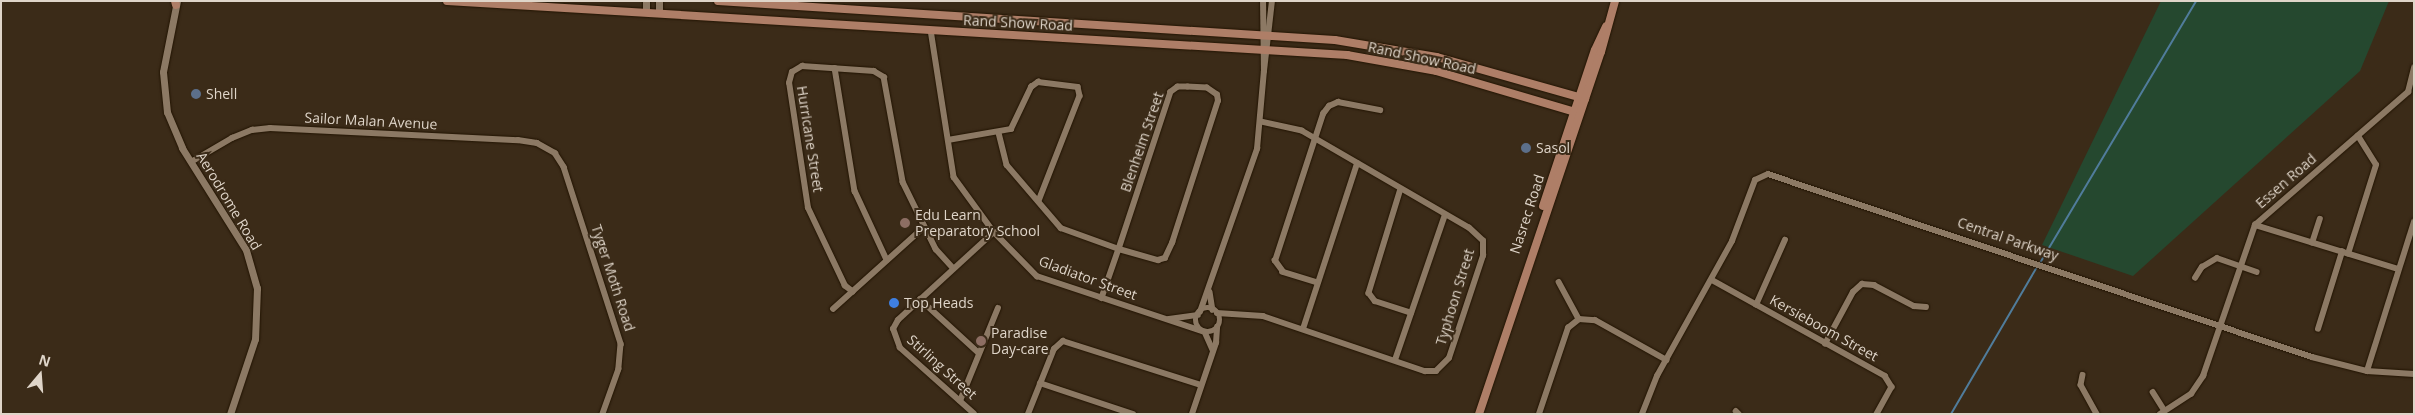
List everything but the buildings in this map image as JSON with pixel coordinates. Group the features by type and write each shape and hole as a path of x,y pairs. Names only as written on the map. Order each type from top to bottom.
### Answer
{"main road":[{"name":"Rand Show Road","path":"448,1 1264,48 1347,55 1436,71 1576,112"},
{"name":"Rand Show Road","path":"718,1 1265,34 1344,41 1437,57 1581,98"},
{"name":"Nasrec Road","path":"1474,414 1581,98 1600,36 1608,24 1615,1"},
{"name":"Nasrec Road","path":"1479,414 1576,112"}],"street":[{"path":"646,1 646,12"},
{"path":"659,1 659,13"},
{"path":"1262,1 1265,34"},
{"path":"1213,352 1204,331 1197,324 1199,313 1211,287 1257,149 1261,122 1265,34 1272,1"},
{"name":"Aerodrome Road","path":"176,3 164,62 163,85 171,123 191,162 241,240 257,288 255,339 230,414"},
{"name":"Gladiator Street","path":"931,30 956,181 994,232 1034,274 1204,331"},
{"name":"Hurricane Street","path":"853,292 846,286 809,213 789,88 790,75 798,67 877,72 884,77 901,177 936,249 953,268"},
{"path":"835,68 855,191 887,260"},
{"path":"2414,68 2408,92 2414,96"},
{"path":"948,140 999,133 1016,124 1034,84 1043,82 1074,85 1080,90 1039,201"},
{"name":"Blenheim Street","path":"1102,298 1172,92 1182,87 1207,88 1215,93 1218,101 1172,243 1162,260 1119,249"},
{"name":"Essen Road","path":"2162,413 2198,385 2239,265 2255,225 2408,92"},
{"path":"1318,283 1283,272 1275,261 1323,114 1333,103 1353,103 1380,110"},
{"name":"Typhoon Street","path":"1215,312 1263,316 1395,360 1436,371 1444,366 1451,352 1484,246 1478,234 1315,138 1294,128 1261,122"},
{"name":"Sailor Malan Avenue","path":"191,162 232,138 252,130 270,128 518,140 537,143 555,153"},
{"path":"999,133 1008,165 1066,231 1119,249"},
{"path":"2318,329 2376,166 2358,136"},
{"name":"Tyger Moth Road","path":"555,153 564,168 621,344 619,369 603,414"},
{"path":"1303,329 1357,164"},
{"name":"Central Parkway","path":"1642,414 1666,360 1712,280 1738,228 1755,180 1768,174 2029,260 2312,357 2367,371 2414,374"},
{"path":"1401,189 1369,293 1375,301 1411,313"},
{"path":"1395,360 1445,215"},
{"path":"2312,243 2320,219"},
{"path":"2367,371 2414,222"},
{"path":"2255,225 2398,269"},
{"path":"833,309 924,227"},
{"name":"Stirling Street","path":"974,414 895,341 895,324 953,268 994,232"},
{"path":"1756,305 1785,240"},
{"path":"2195,278 2213,259 2239,265 2257,272"},
{"name":"Kersieboom Street","path":"1712,280 1889,380 1891,389 1877,414"},
{"path":"1559,282 1579,319"},
{"path":"1825,344 1853,292 1862,284 1874,285 1914,306 1926,307"},
{"path":"1192,414 1213,352 1218,326 1211,287"},
{"path":"920,299 979,353"},
{"path":"960,400 998,308"},
{"name":"Gladiator Street","path":"1164,319 1178,320 1199,313 1215,312"},
{"path":"1204,331 1218,326 1238,314"},
{"path":"1539,414 1568,328 1579,319 1595,320 1666,360"},
{"path":"1028,414 1055,346 1068,341 1201,386"},
{"path":"2084,375 2081,385 2097,414"},
{"path":"1040,383 1134,414"},
{"path":"2153,392 2162,413"}],"green space":[{"path":"2161,1 2389,1 2360,71 2133,276 2042,245"}],"waterway":[{"path":"2040,263 2196,1"},
{"path":"1951,414 2037,267"}],"place":[{"name":"Shell","path":"196,94"},
{"name":"Sasol","path":"1526,148"},
{"name":"Edu Learn Preparatory School","path":"905,223"},
{"name":"Top Heads","path":"894,303"},
{"name":"Paradise Day-care","path":"981,341"}]}
